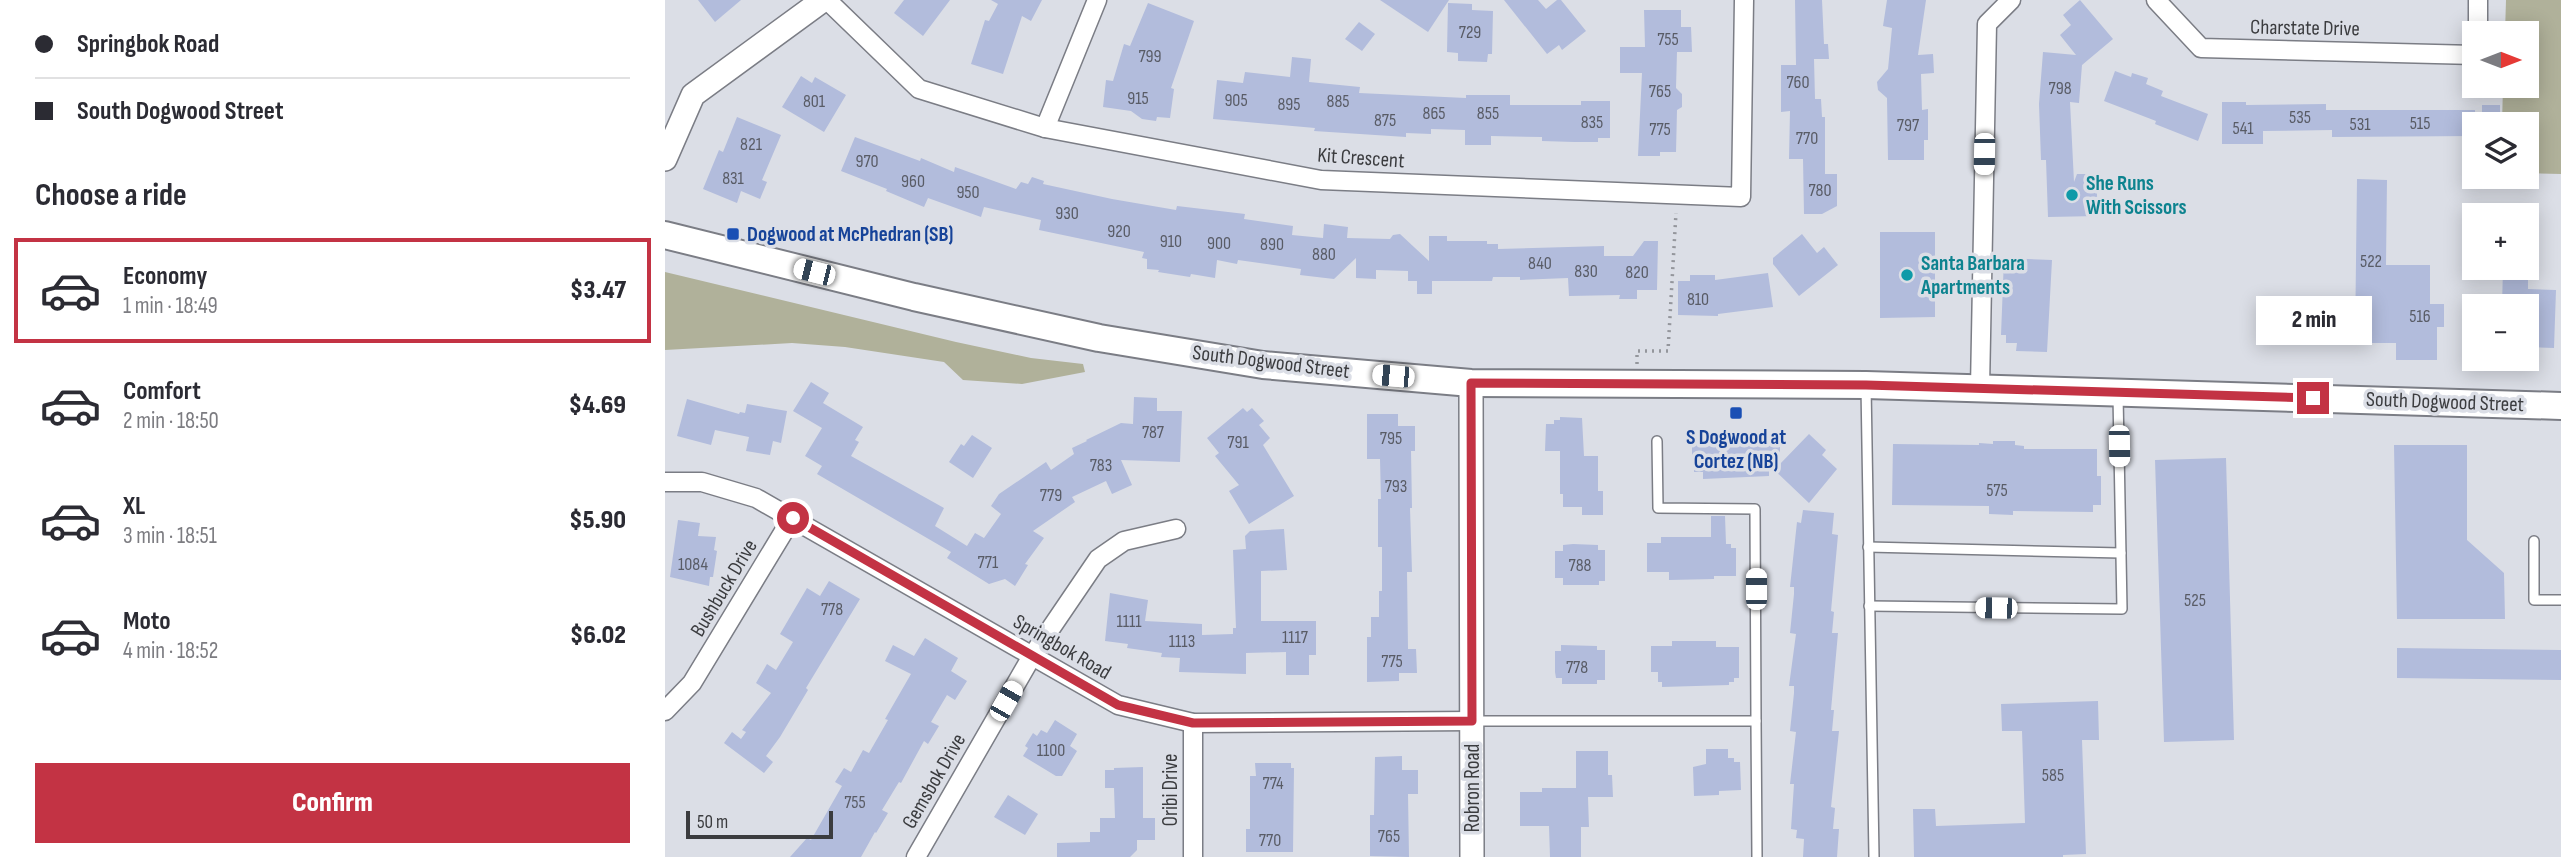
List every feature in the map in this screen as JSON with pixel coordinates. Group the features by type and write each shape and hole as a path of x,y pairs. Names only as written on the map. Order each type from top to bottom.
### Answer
{"main road":[{"name":"South Dogwood Street","path":"665,235 913,297 1099,338 1263,365 1471,383 1866,385 2561,407"}],"street":[{"name":"Kit Crescent","path":"825,0 919,89 1045,128 1321,180 1741,197 1744,0"},
{"path":"665,159 693,95 825,0"},
{"path":"1045,128 1097,0"},
{"path":"1980,388 1987,24 2011,0"},
{"name":"Charstate Drive","path":"2155,0 2201,48 2462,55"},
{"path":"2478,0 2478,21"},
{"name":"Robron Road","path":"1471,383 1472,857"},
{"name":"Springbok Road","path":"665,482 702,482 756,498 1118,705 1193,723 1472,721"},
{"name":"Bushbuck Drive","path":"665,711 692,683 793,518"},
{"name":"Gemsbok Drive","path":"916,857 1032,656 1098,559 1124,541 1176,529"},
{"name":"Oribi Drive","path":"1193,723 1193,857"}],"lane":[{"path":"1866,385 1874,857"},
{"path":"1869,606 2122,609 2118,392"},
{"path":"1657,441 1658,508 1755,509 1757,857"},
{"path":"2534,541 2534,600 2561,600"},
{"path":"1868,547 2121,553"},
{"path":"1472,721 1756,721"}],"path":[{"path":"1636,383 1637,351 1668,351 1677,194"}],"green space":[{"path":"2506,0 2561,0 2561,174 2539,173 2539,112 2502,112 2503,98 2539,98 2539,21 2505,21"},
{"path":"665,272 956,342 1031,358 1083,364 1085,372 1022,384 963,380 944,362 845,347 792,343 665,350"}],"building":[{"path":"698,0 741,0 715,22"},
{"path":"904,0 950,0 923,36 894,13"},
{"path":"991,0 1042,0 1031,21 1022,16 1003,74 971,64 985,20 989,21 998,4"},
{"path":"1380,0 1449,0 1428,32"},
{"path":"1504,0 1538,0 1546,9 1561,0 1586,31 1562,50 1559,45 1547,54"},
{"path":"1795,0 1822,0 1824,44 1828,44 1829,59 1814,59 1815,99 1821,99 1822,117 1825,117 1825,174 1837,174 1837,206 1822,214 1804,214 1803,159 1789,159 1790,111 1781,112 1781,65 1796,65"},
{"path":"1887,0 1926,0 1918,55 1933,54 1934,73 1921,74 1922,110 1928,109 1928,140 1924,140 1924,160 1888,160 1887,98 1878,90 1877,82 1888,69 1892,28 1883,26"},
{"path":"2080,0 2113,39 2082,65 2079,103 2070,102 2074,182 2077,174 2096,174 2098,216 2048,217 2046,160 2041,160 2039,104 2043,52 2076,55 2060,35 2071,25 2063,15"},
{"path":"1148,3 1194,21 1171,88 1174,89 1170,118 1157,117 1156,121 1142,119 1131,111 1103,107 1106,80 1113,81 1124,44 1130,46"},
{"path":"1448,3 1472,4 1472,10 1493,11 1492,54 1488,54 1487,62 1458,61 1458,53 1447,52"},
{"path":"1644,10 1681,10 1681,27 1691,27 1692,52 1677,52 1676,88 1682,94 1682,107 1677,110 1676,152 1660,152 1660,156 1638,156 1642,73 1620,73 1620,47 1645,47"},
{"path":"1359,22 1375,34 1362,51 1345,39"},
{"path":"1292,57 1311,59 1309,82 1360,87 1359,93 1466,98 1466,95 1510,95 1510,105 1581,105 1581,101 1610,101 1610,138 1598,138 1598,142 1574,142 1542,141 1542,137 1491,136 1491,145 1465,145 1465,130 1431,129 1431,134 1406,133 1406,137 1314,131 1315,128 1213,119 1217,80 1243,83 1245,72 1290,77"},
{"path":"2115,71 2131,77 2132,73 2148,78 2146,84 2163,91 2161,96 2208,114 2198,141 2104,101"},
{"path":"801,76 812,83 815,77 846,95 824,132 782,107"},
{"path":"2222,102 2246,102 2246,105 2326,104 2326,110 2475,110 2462,112 2462,136 2332,137 2332,130 2263,131 2263,144 2222,144"},
{"path":"2482,105 2500,105 2500,112 2482,112"},
{"path":"737,117 781,135 762,180 767,182 760,199 741,191 737,203 703,189 719,150 723,152"},
{"path":"855,137 920,161 921,158 954,172 955,167 1016,189 1021,182 1028,184 1032,177 1044,181 1043,184 1112,199 1176,210 1177,206 1245,214 1244,219 1293,226 1292,235 1323,238 1324,224 1348,227 1347,238 1390,239 1393,235 1400,234 1429,261 1429,236 1447,236 1447,241 1487,241 1487,244 1498,244 1498,249 1604,246 1604,256 1633,256 1644,241 1658,241 1657,290 1637,290 1637,299 1619,299 1620,295 1569,296 1568,278 1520,280 1520,277 1493,277 1492,281 1432,281 1432,294 1417,294 1417,281 1408,281 1408,271 1376,270 1376,279 1356,278 1356,258 1334,279 1300,275 1301,269 1238,260 1237,264 1217,260 1215,278 1158,272 1159,270 1147,269 1147,259 1142,258 1144,252 1039,230 1041,220 984,207 981,217 928,198 924,207 841,171"},
{"path":"2357,179 2387,180 2386,265 2430,265 2430,304 2444,304 2444,327 2437,327 2437,360 2396,360 2396,343 2355,343"},
{"name":"Santa Barbara Apartments","path":"1880,232 1935,232 1935,317 1880,318"},
{"path":"1802,234 1817,253 1824,247 1838,265 1799,296 1773,264 1773,258"},
{"path":"2004,258 2052,260 2047,352 2016,351 2017,343 2006,343 2006,335 2001,335"},
{"path":"1768,273 1773,307 1718,316 1678,315 1678,281 1690,281 1690,275 1715,275 1715,280"},
{"path":"2503,280 2528,280 2528,289 2556,290 2554,348 2539,347 2539,294 2502,294"},
{"path":"811,382 829,393 823,403 863,427 855,440 859,442 851,456 944,508 935,526 967,546 975,533 984,538 1001,514 991,506 999,494 1046,462 1051,470 1074,454 1072,448 1086,440 1121,423 1133,424 1134,397 1157,398 1157,411 1182,411 1180,462 1121,460 1132,485 1112,494 1106,481 1072,497 1075,502 1033,531 1044,538 1025,564 1028,565 1015,586 1005,579 989,584 947,558 951,552 817,474 822,466 805,456 822,428 793,411"},
{"path":"687,399 739,414 745,413 747,404 787,411 781,443 773,441 770,455 746,451 749,437 715,430 711,445 677,436"},
{"path":"1243,408 1247,412 1252,408 1264,421 1259,425 1270,438 1263,445 1294,496 1249,524 1229,491 1239,485 1215,456 1219,453 1207,438"},
{"path":"1367,414 1398,414 1398,426 1415,426 1415,451 1411,451 1412,572 1407,572 1408,649 1416,649 1417,673 1399,673 1399,681 1367,682 1367,637 1371,637 1371,617 1379,617 1382,547 1378,547 1380,459 1367,459"},
{"path":"1560,417 1582,418 1584,456 1598,456 1598,491 1603,491 1603,515 1582,515 1582,507 1563,507 1563,494 1560,494 1560,451 1545,451 1546,424 1554,424 1554,420 1560,420"},
{"path":"1714,431 1759,431 1759,439 1780,439 1780,464 1809,434 1826,450 1822,455 1837,469 1809,503 1769,465 1769,476 1703,479 1703,472 1694,472 1692,436 1714,436"},
{"path":"972,435 992,448 973,478 949,462 961,444 964,446"},
{"path":"1993,441 2015,441 2015,445 2024,446 2024,449 2097,449 2101,505 2093,505 2093,512 2013,511 2013,515 1989,514 1989,506 1892,505 1893,444 1979,445 1993,444"},
{"path":"2394,445 2467,445 2467,540 2504,573 2505,619 2397,619"},
{"path":"2226,458 2234,740 2164,742 2155,460"},
{"path":"1803,510 1834,513 1832,534 1838,535 1831,611 1834,612 1832,633 1838,633 1831,710 1834,710 1832,731 1839,731 1831,807 1835,808 1833,829 1839,829 1837,857 1803,857 1804,839 1796,838 1797,830 1791,829 1794,784 1790,784 1796,732 1790,731 1794,686 1789,686 1796,634 1790,633 1794,587 1790,587 1797,522 1801,523"},
{"path":"1711,516 1725,516 1726,544 1736,548 1736,576 1669,580 1669,572 1647,572 1647,543 1661,543 1661,537 1711,537"},
{"path":"678,520 700,523 698,536 716,537 714,550 717,551 709,586 670,577"},
{"path":"1284,529 1287,570 1261,571 1261,621 1316,621 1316,655 1309,655 1309,675 1286,675 1286,652 1246,653 1246,674 1179,672 1180,658 1161,657 1162,653 1127,648 1128,644 1105,641 1110,593 1148,600 1145,621 1202,624 1202,635 1233,634 1233,628 1236,628 1233,550 1246,549 1245,536 1250,531"},
{"path":"1563,545 1598,545 1598,550 1605,550 1605,581 1599,581 1599,585 1563,585 1563,578 1555,578 1555,551 1563,551"},
{"path":"829,581 860,599 780,737 766,756 773,762 764,773 724,743 732,732 741,739 746,732 742,730 771,693 756,683 767,664 776,670 793,642 780,634 807,588 820,596"},
{"path":"925,638 958,658 951,671 967,681 955,700 947,695 931,722 939,726 928,744 924,741 901,783 899,782 882,810 888,813 876,833 861,857 790,857 807,838 811,840 842,786 835,782 844,768 851,772 863,750 869,753 911,674 885,661 893,645 914,656"},
{"path":"1672,641 1716,641 1716,647 1739,647 1739,678 1734,678 1734,682 1729,682 1729,685 1662,687 1662,682 1658,682 1658,672 1651,672 1651,646 1672,646"},
{"path":"1561,645 1597,646 1597,650 1605,650 1605,680 1597,680 1597,684 1562,684 1562,678 1556,678 1555,672 1555,651 1561,651"},
{"path":"2397,648 2561,650 2561,680 2397,678"},
{"path":"2098,701 2099,740 2082,740 2086,854 2063,857 1914,857 1913,809 1935,809 1936,826 2025,823 2022,731 2002,731 2001,704"},
{"path":"1055,720 1077,734 1070,746 1077,751 1062,776 1056,776 1023,756 1028,748 1025,746 1033,733 1037,736 1041,730 1047,733"},
{"path":"1706,749 1728,749 1728,758 1740,762 1741,790 1719,791 1719,795 1694,796 1693,767 1706,764"},
{"path":"1576,751 1608,751 1608,775 1612,775 1613,797 1588,797 1589,827 1581,827 1581,857 1550,857 1549,826 1520,826 1520,792 1542,792 1542,788 1576,788"},
{"path":"1402,756 1402,770 1418,770 1418,794 1408,794 1409,857 1370,856 1375,757"},
{"path":"1255,763 1291,763 1291,768 1294,768 1293,852 1246,852 1246,829 1250,829 1250,776 1256,776"},
{"path":"1143,767 1143,818 1155,818 1155,840 1137,840 1137,850 1130,857 1057,857 1057,843 1090,842 1090,832 1100,832 1100,818 1115,818 1114,788 1105,788 1105,770"},
{"path":"1008,795 1038,814 1025,835 994,817"}],"place":[{"name":"She Runs With Scissors","path":"2072,195"},
{"name":"Dogwood at McPhedran (SB)","path":"733,234"},
{"name":"Santa Barbara Apartments","path":"1907,275"},
{"name":"S Dogwood at Cortez (NB)","path":"1736,413"}],"route":[{"path":"793,518 1118,705 1193,723 1472,721 1471,383 1866,385 2313,398"}]}
